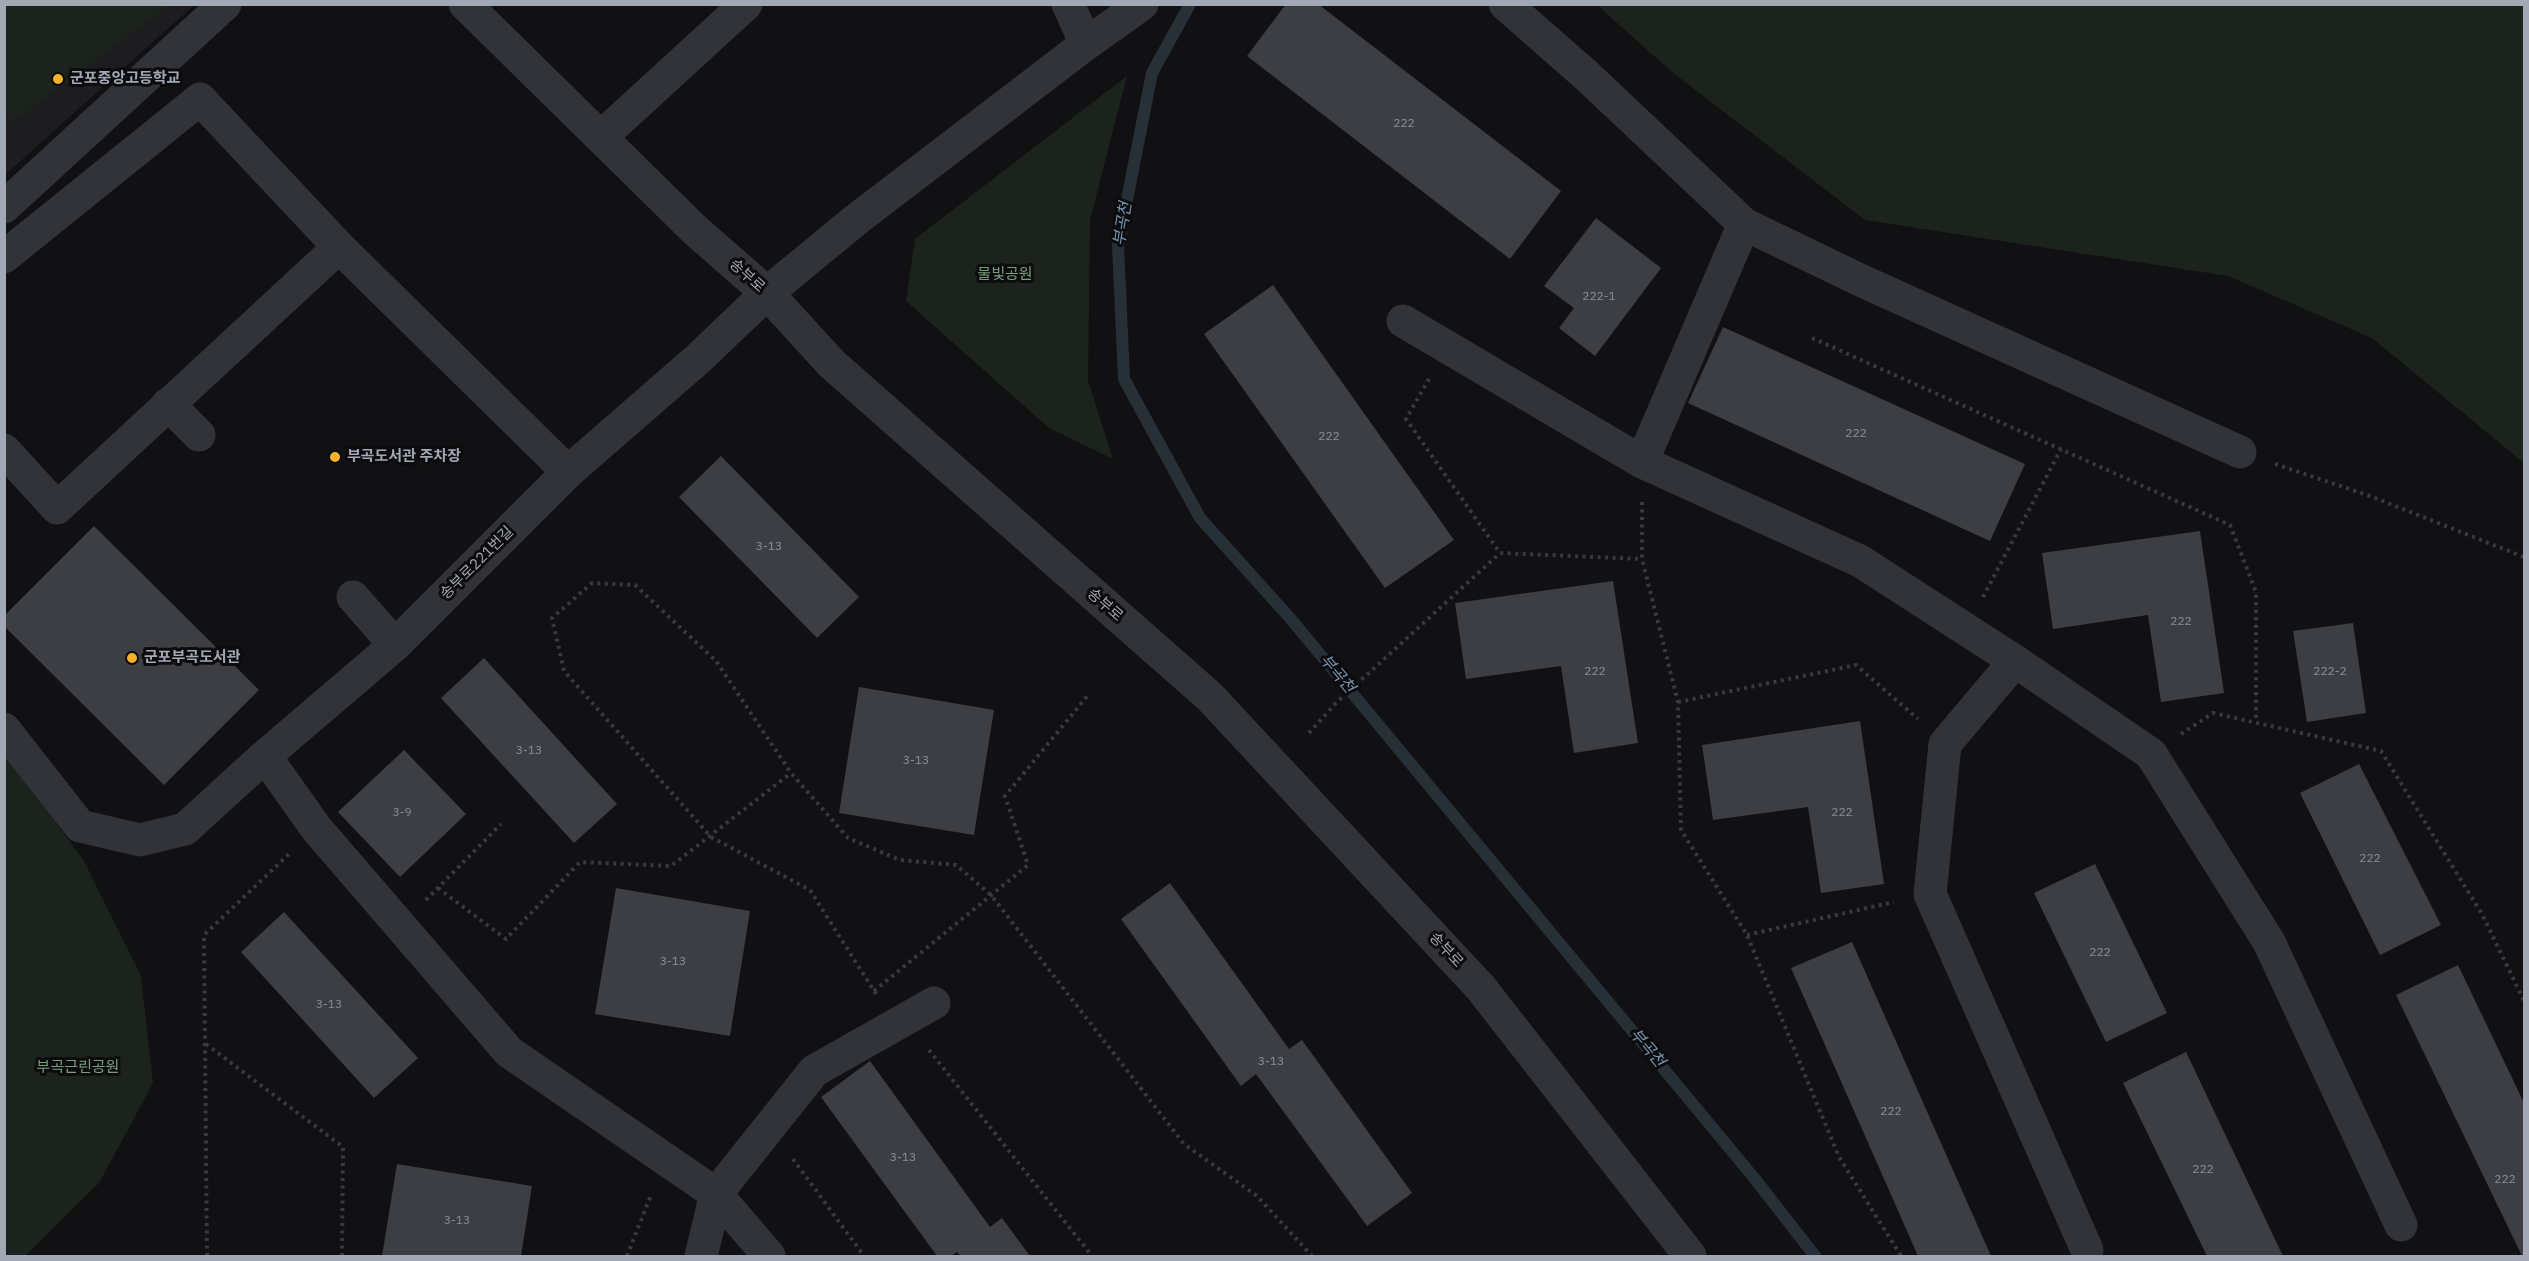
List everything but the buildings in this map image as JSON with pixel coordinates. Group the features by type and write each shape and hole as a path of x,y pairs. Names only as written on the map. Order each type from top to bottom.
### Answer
{"street":[{"path":"4,207 225,4"},
{"name":"송부로","path":"465,4 695,230 767,293 832,364 1210,697 1481,988 1690,1257"},
{"path":"601,138 746,4"},
{"path":"1068,4 1086,44"},
{"path":"1505,4 1586,75 1744,224 1860,280 2240,452"},
{"name":"송부로221번길","path":"4,729 80,826 140,840 185,829 265,756 395,645 568,472 699,358 767,293 857,219 1134,10"},
{"path":"4,256 200,99 339,247 568,472"},
{"path":"1642,462 1744,224"},
{"path":"4,450 57,508 339,247"},
{"path":"1403,321 1642,462 1860,561 2015,661 2151,754 2269,942 2401,1225"},
{"path":"168,404 199,435"},
{"path":"353,597 395,645"},
{"path":"2015,661 1946,744 1930,894 2087,1250"},
{"path":"265,756 316,828 509,1052 716,1194 769,1257"},
{"path":"701,1257 716,1194 814,1071 911,1016"}],"path":[{"path":"1812,338 2230,525 2256,592 2256,722"},
{"path":"1447,347 1406,419 1500,553"},
{"path":"1966,630 2061,449"},
{"path":"2240,452 2370,496 2524,557"},
{"path":"1642,462 1642,559 1678,702 1681,830 1747,935 1839,1157 1901,1257"},
{"path":"1309,733 1336,703 1500,553 1642,559"},
{"path":"1092,1257 930,1053 911,1016 874,991 810,890 711,837 564,671 552,618 592,583 635,585 716,661 791,773 848,838 900,860 956,865 991,896 1184,1144 1257,1196 1312,1257"},
{"path":"1678,702 1857,665 1946,744"},
{"path":"874,991 1028,865 1005,796 1089,694"},
{"path":"2151,754 2213,713 2381,751 2482,914 2524,1001"},
{"path":"438,888 506,939 580,862 671,866 791,773"},
{"path":"401,927 501,824"},
{"path":"207,1257 204,935 316,828"},
{"path":"1747,935 1930,894"},
{"path":"206,1044 343,1148 342,1257"},
{"path":"770,1126 864,1257"},
{"path":"627,1257 664,1158"}],"shaded area":[{"name":"군포중앙고등학교","path":"5,5 194,5 5,175"}],"green space":[{"name":"군포중앙고등학교","path":"5,4 169,5 13,122 5,110"},
{"path":"1597,5 2524,5 2524,463 2372,338 2228,276 1865,220 1672,72"},
{"name":"물빛공원","path":"1127,76 1090,220 1088,381 1113,459 1049,428 906,301 915,239"},
{"name":"부곡근린공원","path":"4,752 84,861 141,976 153,1083 99,1183 25,1256 4,1256"}],"waterway":[{"name":"부곡천","path":"1190,4 1152,73 1118,245 1124,379 1200,518 1290,618 1755,1179 1815,1256"}],"place":[{"name":"군포중앙고등학교","path":"58,79"},
{"name":"부곡도서관 주차장","path":"335,457"},
{"name":"군포부곡도서관","path":"132,658"}]}
